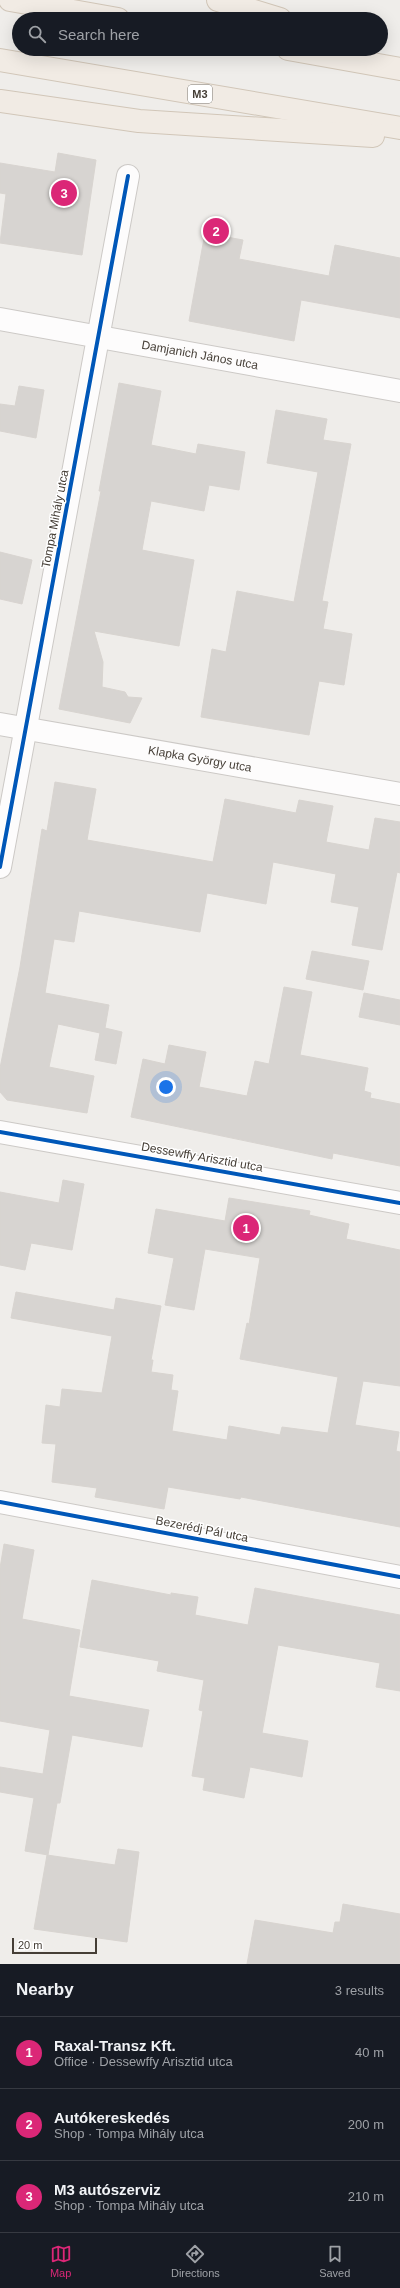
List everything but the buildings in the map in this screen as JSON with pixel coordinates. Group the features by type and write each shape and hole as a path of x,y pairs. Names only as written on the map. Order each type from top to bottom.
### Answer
{"main road":[{"path":"10,0 78,12"},
{"path":"218,0 257,12"},
{"path":"388,52 400,55"},
{"path":"327,56 400,69"},
{"name":"M3","path":"0,60 400,128"},
{"path":"0,101 138,122 400,138"}],"street":[{"name":"Tompa Mihály utca","path":"0,867 128,176"},
{"name":"Damjanich János utca","path":"0,319 400,391"},
{"name":"Klapka György utca","path":"0,724 400,794"},
{"name":"Dessewffy Arisztid utca","path":"0,1132 400,1203"},
{"name":"Bezerédj Pál utca","path":"0,1502 400,1577"}],"cycle path":[{"path":"0,867 128,176"},
{"path":"0,1132 400,1203"},
{"path":"0,1502 400,1577"}],"place":[{"name":"M3 autószerviz","path":"64,193"},
{"name":"Autókereskedés","path":"216,231"},
{"name":"Raxal-Transz Kft.","path":"246,1228"}]}
